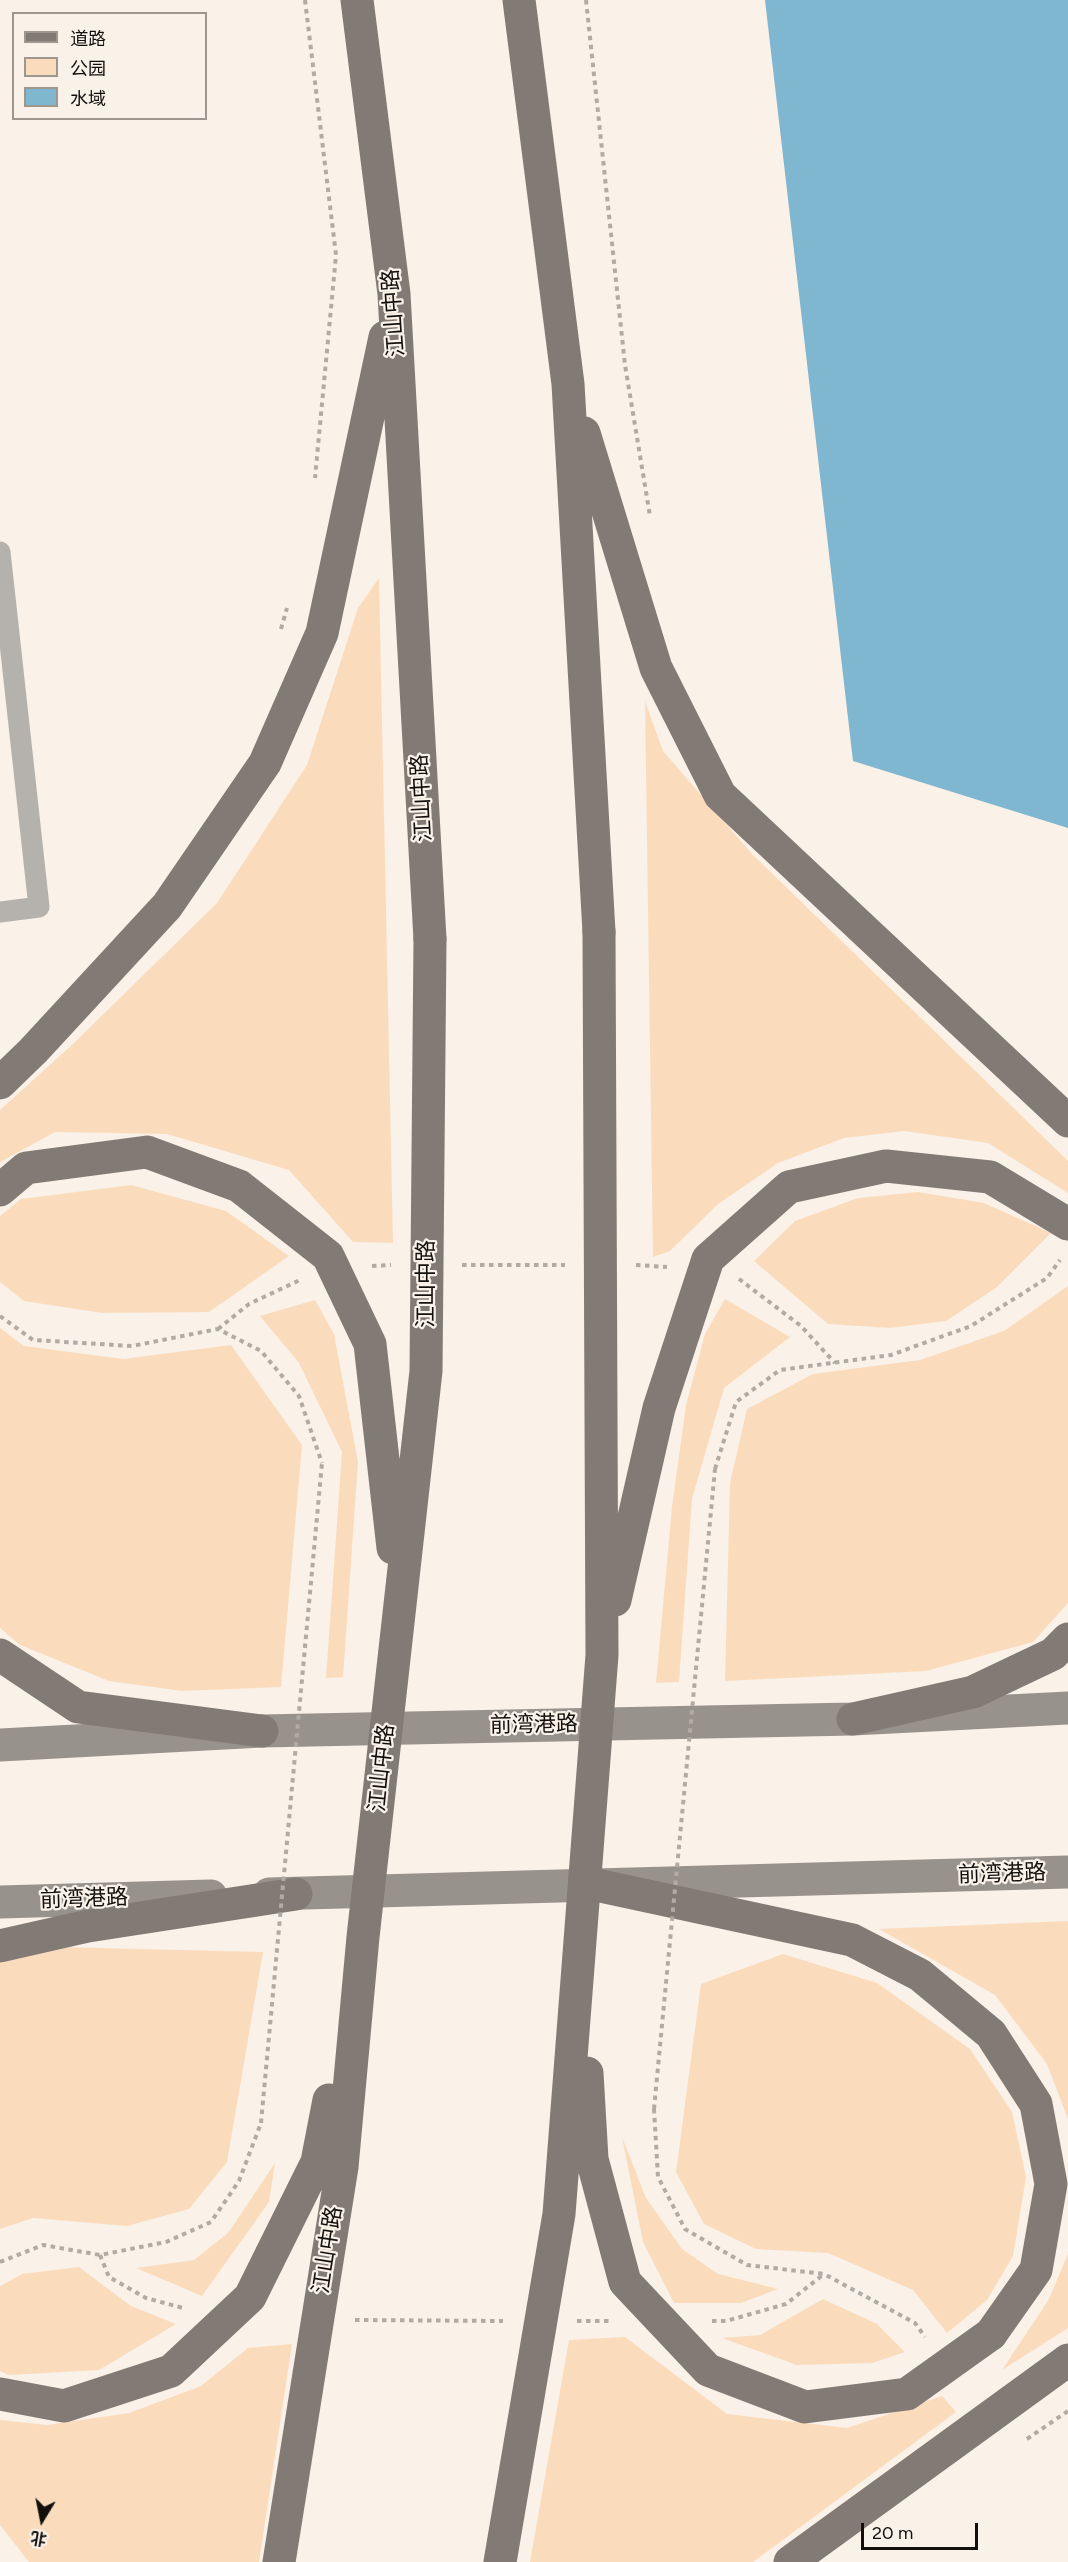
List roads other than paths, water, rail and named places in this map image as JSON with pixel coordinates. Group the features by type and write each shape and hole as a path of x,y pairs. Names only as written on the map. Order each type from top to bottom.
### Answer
{"main road":[{"name":"江山中路","path":"279,2562 342,2167 363,1937 426,1371 430,939 394,294 357,0"},
{"path":"500,2562 559,2214 602,1655 599,932 568,384 519,0"},
{"path":"0,1083 33,1052 167,906 264,763 322,633 394,294"},
{"path":"568,384 656,669 720,795 1068,1121"},
{"path":"0,1190 26,1168 147,1152 239,1186 328,1256 370,1344 400,1605"},
{"path":"602,1655 659,1408 708,1259 789,1187 886,1167 990,1177 1068,1224"},
{"path":"853,1719 973,1692 1053,1654 1068,1639"},
{"path":"0,1655 78,1707 262,1731"},
{"name":"前湾港路","path":"0,1745 262,1731 853,1719 1068,1708"},
{"name":"前湾港路","path":"0,1902 1068,1872"},
{"path":"580,1948 592,2159 625,2282 708,2370 805,2407 907,2394 991,2334 1036,2270 1051,2184 1036,2104 991,2034 920,1976 852,1940 600,1886"},
{"path":"0,1946 88,1926 296,1894"},
{"path":"0,2394 64,2406 171,2371 250,2297 317,2162 363,1937"},
{"path":"790,2562 1068,2360"}],"lane":[{"path":"0,552 39,907 0,912"}],"water":[{"path":"765,0 1068,0 1068,828 853,761"}]}
